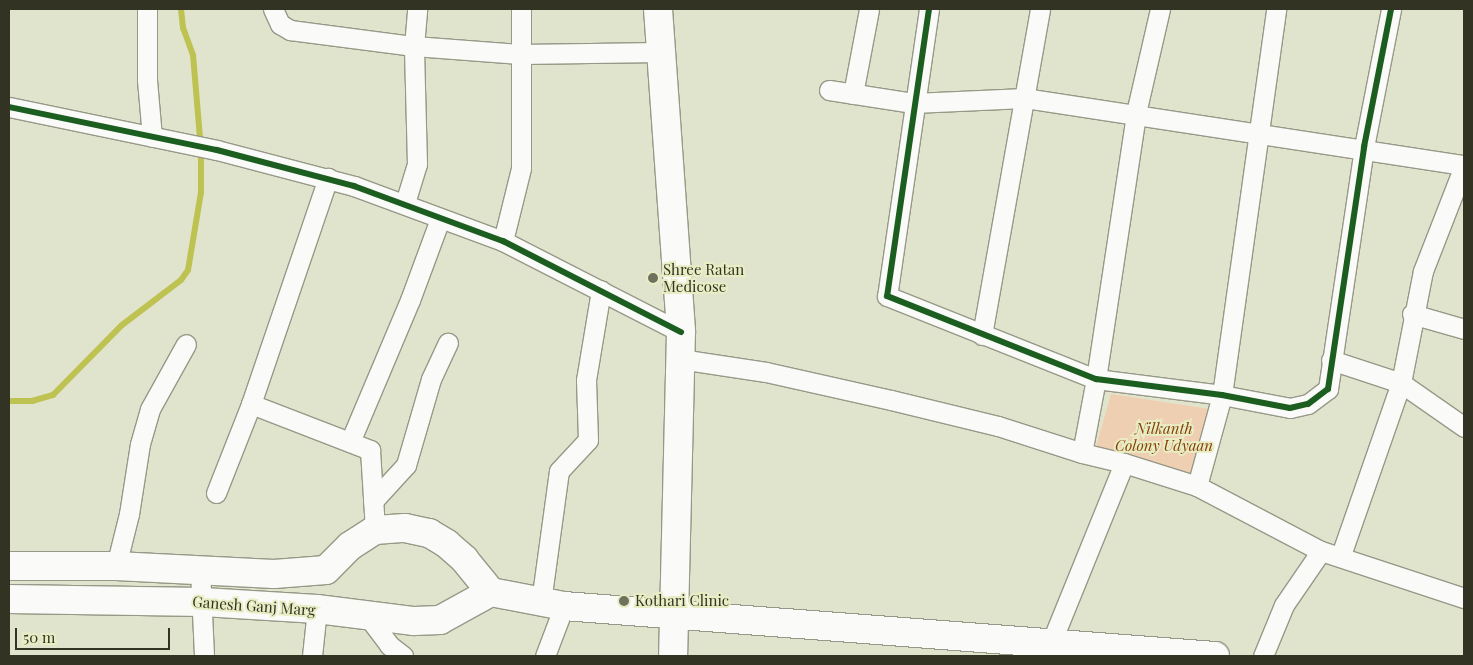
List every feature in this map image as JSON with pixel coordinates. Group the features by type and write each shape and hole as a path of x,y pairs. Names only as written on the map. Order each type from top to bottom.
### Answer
{"main road":[{"path":"658,9 681,332 675,617 672,656"},
{"path":"9,566 116,566 274,574 326,570 350,546 374,530 405,528 429,533 464,559 490,592 552,604 985,647 1051,643 1216,656"},
{"name":"Ganesh Ganj Marg","path":"9,599 203,602 317,609 369,618 440,620 490,592"}],"street":[{"path":"147,9 147,80 159,138"},
{"path":"273,9 280,24 290,30 414,46 520,54 660,52"},
{"path":"404,203 417,164 414,46 417,9"},
{"path":"503,241 521,168 521,9"},
{"path":"853,94 869,9"},
{"path":"929,9 913,104 888,296 1096,379 1222,395 1290,408 1308,404 1328,389 1364,147 1392,9"},
{"path":"982,335 1040,9"},
{"path":"1082,454 1096,379 1136,114 1160,9"},
{"path":"1197,486 1222,395 1256,133 1276,9"},
{"path":"829,90 913,104 1025,98 1256,133 1364,147 1464,165 1460,188 1423,271 1412,314 1401,383 1341,556"},
{"path":"9,107 217,150 328,178 404,203 503,241 681,332"},
{"path":"216,493 252,404 328,178"},
{"path":"350,442 410,300 440,218"},
{"path":"546,656 552,604 559,471 588,440 586,380 601,290"},
{"path":"1412,314 1464,329"},
{"path":"373,501 406,465 431,379 448,343"},
{"path":"116,566 129,514 140,444 150,409 186,344"},
{"path":"680,359 766,372 891,400 998,426 1082,454 1124,463 1197,486 1321,551 1464,598"},
{"path":"1331,360 1401,383 1464,427"},
{"path":"252,404 370,450 374,530"},
{"path":"1051,643 1124,463"},
{"path":"1262,656 1284,605 1321,551"},
{"path":"200,570 203,602 204,656"},
{"path":"312,656 317,609"},
{"path":"369,618 389,645 403,656"}],"green space":[{"name":"Nilkanth Colony Udyaan","path":"1111,394 1210,409 1189,481 1095,450"}],"waterway":[{"path":"9,401 32,401 53,395 122,325 181,280 188,270 201,192 201,150 193,55 183,28 181,9"}],"cycle path":[{"path":"929,9 887,296 1096,379 1222,395 1290,408 1308,404 1328,389 1364,147 1391,9"},
{"path":"9,107 217,150 354,186 503,241 681,332"}],"place":[{"name":"Shree Ratan Medicose","path":"653,278"},
{"name":"Kothari Clinic","path":"624,601"}]}
